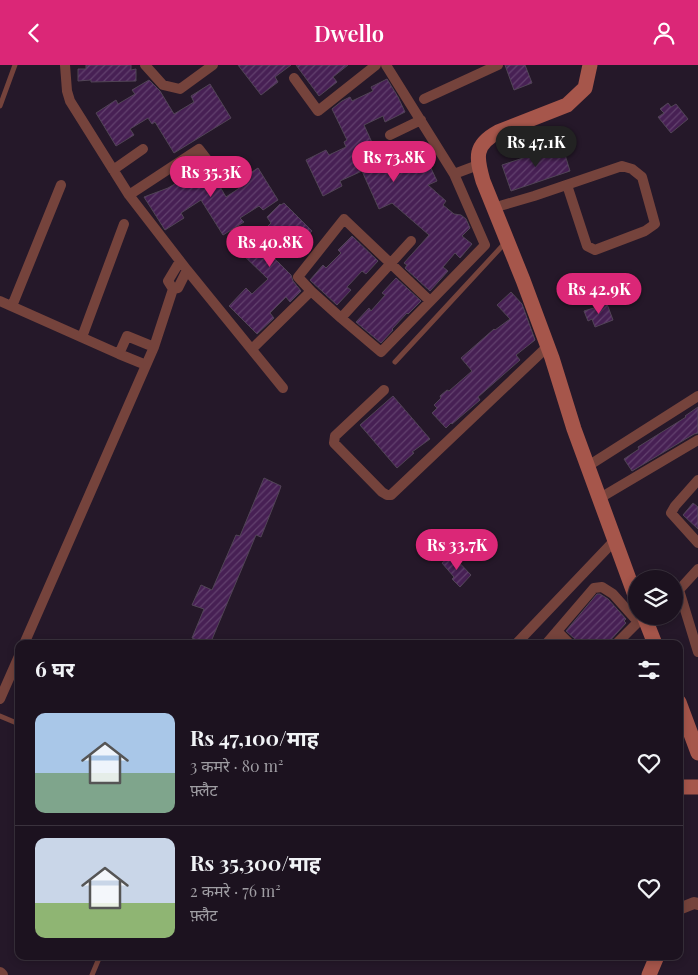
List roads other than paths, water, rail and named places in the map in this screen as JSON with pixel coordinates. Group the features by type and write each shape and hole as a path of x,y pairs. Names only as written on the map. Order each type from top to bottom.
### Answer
{"main road":[{"path":"590,65 584,87 567,105 489,137 479,149 478,165 482,181 523,280 548,347 588,467 628,576"},
{"path":"648,625 654,640"},
{"path":"683,713 698,753"},
{"path":"683,787 698,787"},
{"path":"649,975 655,960"}],"street":[{"path":"65,65 67,91 70,101 130,195 180,261 283,388"},
{"path":"145,65 164,85 180,89 213,65"},
{"path":"294,78 318,111 376,65"},
{"path":"386,65 454,173 485,245 381,352 311,291 298,277 344,219 430,301"},
{"path":"424,99 498,65"},
{"path":"390,135 421,120"},
{"path":"114,170 144,149"},
{"path":"130,195 199,149 222,179"},
{"path":"454,173 478,165"},
{"path":"493,208 534,197 567,185 622,166 632,169 642,177 655,224 645,231 594,250 587,246 567,185"},
{"path":"12,306 62,185"},
{"path":"82,337 124,224"},
{"path":"341,318 411,241"},
{"path":"26,640 154,347 172,289 168,281 180,261"},
{"path":"172,289 178,288 188,270"},
{"path":"252,349 311,291"},
{"path":"0,301 146,365"},
{"path":"119,354 127,335 154,347"},
{"path":"384,390 335,436 334,443 382,492 391,495 548,347"},
{"path":"588,467 698,395"},
{"path":"600,498 698,440"},
{"path":"698,480 671,513 698,543"},
{"path":"520,640 615,540"},
{"path":"683,583 698,569"},
{"path":"549,640 594,588 602,587 628,605"},
{"path":"683,610 698,652"},
{"path":"621,640 639,625"},
{"path":"557,631 566,640"},
{"path":"0,699 15,666"},
{"path":"683,907 694,903 698,904"}],"lane":[{"path":"0,106 15,65"},
{"path":"395,362 507,241"},
{"path":"0,717 15,723"},
{"path":"92,975 98,960"}]}
